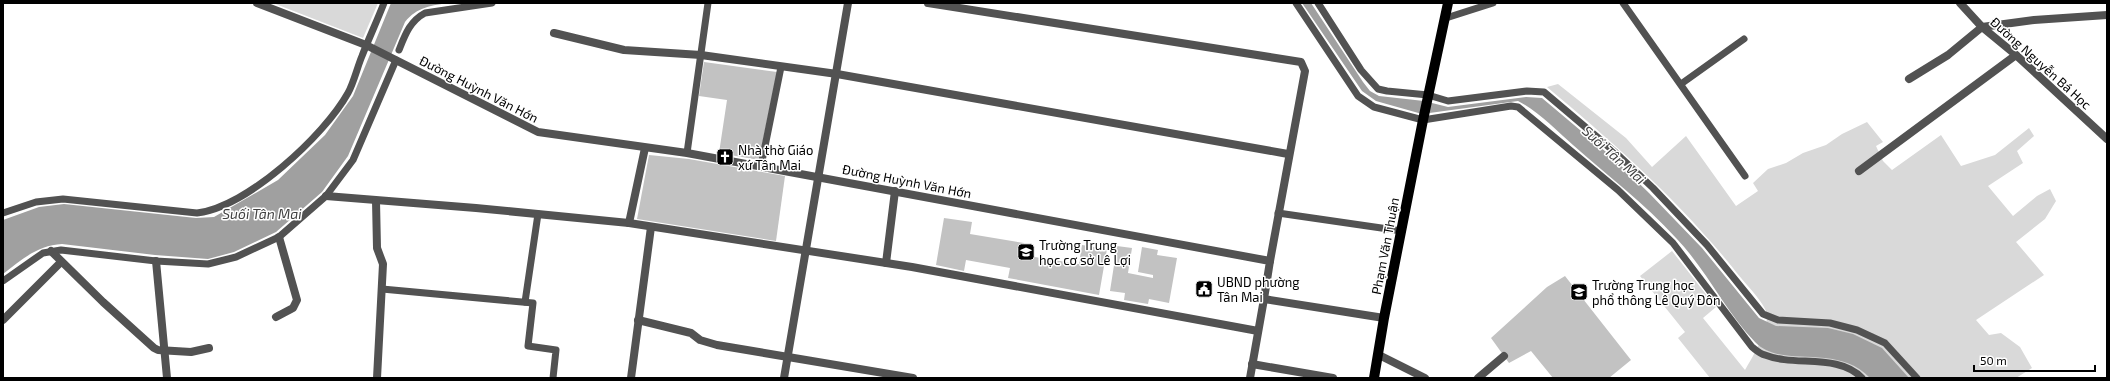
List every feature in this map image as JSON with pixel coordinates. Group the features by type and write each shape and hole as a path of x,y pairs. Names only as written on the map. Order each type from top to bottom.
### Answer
{"main road":[{"name":"Phạm Văn Thuận","path":"1374,378 1384,318 1423,120 1448,3"}],"street":[{"path":"257,3 366,45"},
{"path":"784,378 820,177 848,3"},
{"path":"928,3 1301,62 1305,71 1288,154 1250,378"},
{"name":"Đường Nguyễn Bá Học","path":"1960,3 1982,26 2016,55 2107,139"},
{"path":"1909,79 1948,55 1982,26 2034,20 2107,15"},
{"path":"554,33 624,50 701,56 837,74 1288,154"},
{"name":"Đường Huỳnh Văn Hớn","path":"366,45 538,132 687,153 761,166 1270,261"},
{"path":"1859,171 2016,55"},
{"path":"629,223 645,148"},
{"path":"886,263 895,191"},
{"path":"326,196 376,202 476,208 629,223 886,263 1258,331"},
{"path":"376,202 377,248 383,264 377,378"},
{"path":"631,378 651,227"},
{"path":"276,317 293,308 297,300 279,237"},
{"path":"51,251 102,302 154,348 158,350 191,352 209,348"},
{"path":"156,261 167,378"},
{"path":"3,320 62,262"},
{"path":"1264,299 1384,318"},
{"path":"638,320 691,333 700,340 717,345 913,378"},
{"path":"1379,355 1425,378"},
{"path":"1478,378 1504,356"},
{"path":"1252,364 1333,378"}],"lane":[{"path":"3,213 36,202 63,199 197,213 210,211 221,207 273,175 320,131 348,93 384,3"},
{"path":"399,50 410,25 417,17 425,13 492,3"},
{"path":"687,153 708,3"},
{"path":"1296,3 1358,96 1374,107 1423,120 1511,106 1518,107 1618,190 1673,243 1752,347 1764,355 1793,361 1824,362 1846,367 1862,378"},
{"path":"1318,3 1361,70 1378,89 1428,95 1448,101 1527,91 1544,92 1616,153 1653,188 1707,245 1763,314 1778,320 1830,323 1857,330 1885,344 1917,378"},
{"path":"1446,18 1493,3"},
{"path":"1623,3 1745,176"},
{"path":"1681,84 1744,39"},
{"path":"3,281 43,253 51,251 61,250 156,261 208,264 219,263 236,257 279,237 326,196 353,160 396,60"},
{"path":"761,166 781,67"},
{"path":"1278,213 1402,231"},
{"path":"526,302 538,214"},
{"path":"382,289 533,303 528,346 556,350 554,378"}],"shaded area":[{"path":"273,3 378,3 363,38"},
{"path":"1558,84 1626,138 1652,167 1686,136 1736,206 1758,191 1753,183 1768,169 1786,163 1803,153 1826,145 1842,134 1867,122 1883,142 1876,146 1883,161 1892,170 1941,135 1961,166 1995,155 2029,128 2034,136 2017,151 2023,163 1988,186 2013,216 2037,196 2050,189 2056,201 2045,219 2016,242 2044,275 1976,320 1989,335 2001,333 2020,347 2032,368 2016,378 1710,378 1678,338 1685,332 1640,276 1672,251 1716,307 1703,318 1745,370 1757,349 1764,331 1767,315 1763,305 1712,243 1668,196 1597,129 1547,87"}],"water":[{"name":"Suối Tân Mai","path":"391,3 450,3 431,6 420,10 405,22 348,156 322,192 276,232 234,252 208,259 155,255 62,244 53,245 30,254 3,274 3,220 39,207 64,204 196,218 214,217 278,180 325,135 353,96"},
{"name":"Suối Tân Mai","path":"1302,3 1311,3 1363,82 1370,91 1379,96 1424,101 1448,107 1526,97 1542,98 1612,157 1649,193 1702,248 1759,318 1776,326 1828,328 1853,334 1882,348 1909,378 1870,378 1856,367 1841,361 1826,358 1780,354 1766,350 1755,342 1744,330 1697,263 1664,225 1626,190 1533,110 1518,101 1422,114 1376,101 1362,91"}],"building":[{"path":"704,62 777,72 759,160 719,153 727,100 699,96"},
{"path":"649,155 689,159 785,176 776,241 637,219"},
{"path":"944,218 972,222 970,234 1024,243 1022,255 1079,264 1082,245 1107,249 1099,295 1008,278 1010,268 966,260 964,271 936,265"},
{"path":"1117,246 1132,248 1128,273 1153,278 1153,275 1138,272 1142,247 1158,250 1157,255 1177,258 1169,303 1149,299 1148,304 1124,300 1125,293 1110,291"},
{"path":"1565,276 1631,360 1609,378 1553,378 1531,351 1509,363 1491,338 1547,287"}],"place":[{"name":"Nhà thờ Giáo xứ Tân Mai","path":"725,157"},
{"name":"Trường Trung học cơ sở Lê Lợi","path":"1026,252"},
{"name":"UBND phường Tân Mai","path":"1204,289"},
{"name":"Trường Trung học phổ thông Lê Quý Đôn","path":"1579,292"}]}
